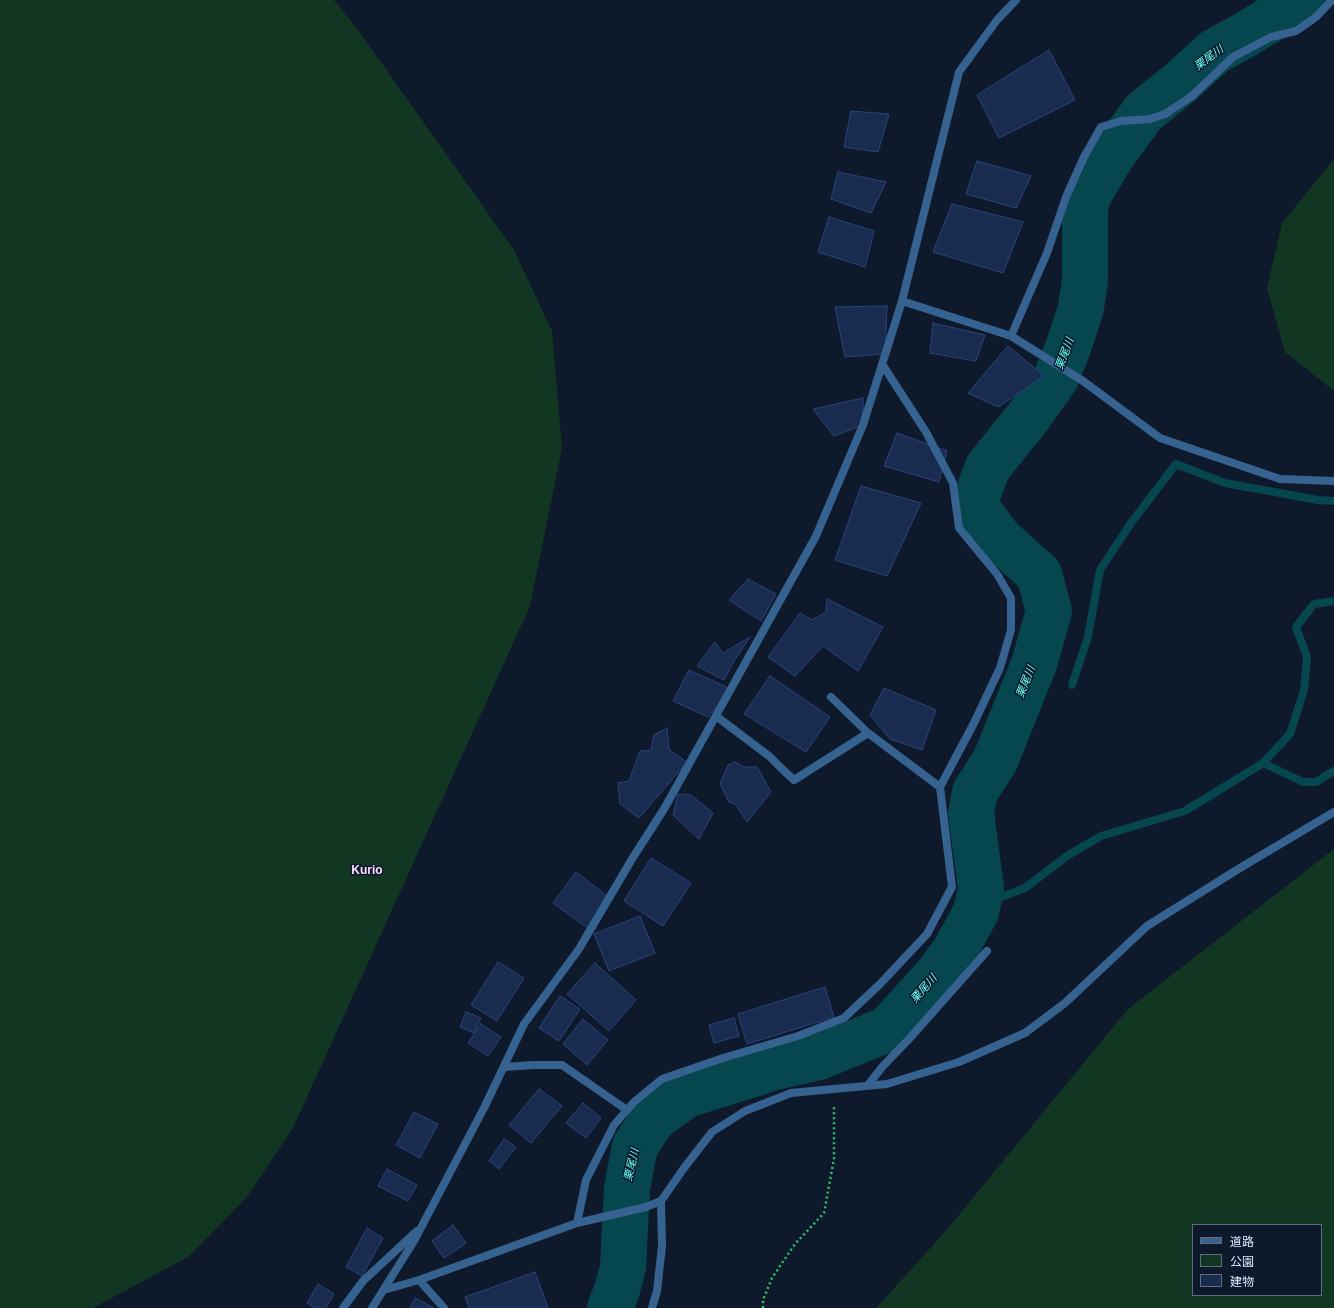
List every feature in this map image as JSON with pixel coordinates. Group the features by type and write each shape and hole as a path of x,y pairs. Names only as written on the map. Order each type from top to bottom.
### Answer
{"street":[{"path":"372,1308 421,1227 485,1106 524,1024 579,949 632,859 664,809 816,536 863,425 902,302 959,72 997,20 1016,0"},
{"path":"1011,336 1047,253 1066,197 1084,157 1101,127 1121,121 1150,119 1165,114 1192,96 1233,57 1271,37 1296,31 1316,17 1332,0"},
{"path":"902,302 1011,336 1083,381 1160,438 1280,479 1334,481"},
{"path":"577,1223 586,1180 614,1125 634,1102 662,1079 723,1058 798,1036 844,1018 881,983 927,934 952,887 940,787 974,723 1000,668 1011,630 1011,598 997,574 959,528 953,483 926,432 882,364"},
{"path":"831,697 868,733 940,787"},
{"path":"716,716 769,756 794,780 868,733"},
{"path":"384,1290 419,1280 577,1223 646,1207 661,1201 712,1132 745,1111 791,1093 887,1084 959,1062 1025,1033 1066,1003 1147,926 1334,812"},
{"path":"868,1085 883,1066 987,951"},
{"path":"504,1067 562,1065 627,1110"},
{"path":"652,1308 657,1291 662,1246 661,1201"},
{"path":"343,1308 363,1281 421,1227"},
{"path":"419,1280 444,1308"}],"path":[{"path":"763,1308 763,1300 772,1278 796,1244 824,1213 834,1159 833,1089"}],"green space":[{"path":"0,0 334,0 361,34 514,250 552,331 562,448 530,606 293,1128 247,1197 188,1257 93,1308 0,1308"},
{"path":"1334,159 1334,391 1285,352 1267,288 1282,223"},
{"path":"1334,849 1334,1308 876,1308 944,1233 1128,1009"}],"building":[{"path":"1049,50 1075,100 999,138 977,95"},
{"path":"851,111 889,114 878,152 844,147"},
{"path":"977,161 1031,176 1016,208 966,194"},
{"path":"838,172 886,182 871,213 831,199"},
{"path":"952,204 1023,222 1003,273 933,252"},
{"path":"829,217 874,231 865,267 818,252"},
{"path":"887,306 885,354 845,357 835,307"},
{"path":"933,323 985,335 976,361 930,353"},
{"path":"1008,346 1044,376 998,407 968,393"},
{"path":"863,398 863,425 834,436 813,409"},
{"path":"897,433 947,451 939,482 884,466"},
{"path":"861,486 921,503 887,576 835,560"},
{"path":"748,579 776,594 761,621 729,600"},
{"path":"827,599 883,627 858,671 823,646 795,676 768,657 800,613 812,620 826,612"},
{"path":"750,637 734,661 724,680 697,666 715,642 723,653"},
{"path":"689,670 731,689 708,717 673,701"},
{"path":"770,676 830,717 806,752 744,714"},
{"path":"884,688 936,710 922,750 890,739 870,715"},
{"path":"667,728 669,750 687,762 639,818 620,804 618,783 629,781 640,751 651,750 654,735"},
{"path":"735,762 744,767 757,767 771,792 747,822 735,804 729,802 720,784 728,765"},
{"path":"678,794 691,795 713,813 699,839 673,815"},
{"path":"651,858 691,883 663,926 624,901"},
{"path":"576,872 611,899 589,929 553,903"},
{"path":"640,916 655,953 609,971 594,934"},
{"path":"498,962 524,978 497,1021 471,1005"},
{"path":"595,963 636,1000 609,1031 567,994"},
{"path":"825,987 834,1017 747,1044 738,1014"},
{"path":"560,996 580,1009 559,1041 539,1028"},
{"path":"466,1012 481,1018 474,1033 460,1027"},
{"path":"734,1018 739,1036 714,1043 709,1025"},
{"path":"583,1019 608,1040 587,1065 563,1044"},
{"path":"481,1024 501,1037 488,1056 468,1043"},
{"path":"539,1089 562,1106 531,1143 509,1125"},
{"path":"583,1103 601,1118 586,1138 566,1123"},
{"path":"414,1112 438,1124 420,1158 396,1145"},
{"path":"504,1139 516,1147 499,1169 489,1161"},
{"path":"387,1169 417,1185 408,1201 378,1186"},
{"path":"453,1225 466,1243 444,1258 432,1241"},
{"path":"367,1228 383,1238 362,1276 346,1267"},
{"path":"535,1272 548,1308 469,1308 465,1297"},
{"path":"318,1284 334,1294 326,1308 314,1308 307,1303"},
{"path":"415,1298 434,1308 410,1308"}],"waterway":[{"name":"栗尾川","path":"610,1308 617,1290 623,1267 627,1188 635,1146 654,1118 686,1095 775,1067 819,1057 888,1029 937,975 954,952 976,912 981,888 971,813 975,792 995,761 1034,664 1049,611 1039,574 1000,539 980,513 976,499 988,467 1029,416 1056,378 1068,348 1081,308 1085,280 1085,213 1087,198 1111,157 1144,112 1180,83 1214,52 1302,0"},
{"path":"1072,685 1088,637 1100,570 1131,523 1176,464 1225,483 1318,500 1334,501"},
{"name":"栗尾川","path":"991,901 1025,888 1067,856 1101,836 1185,811 1263,763 1290,734 1304,690 1307,657 1296,627 1314,604 1334,601"},
{"path":"1263,763 1303,782 1316,782 1334,771"}],"district":[{"name":"Kurio","path":"367,871"}]}
